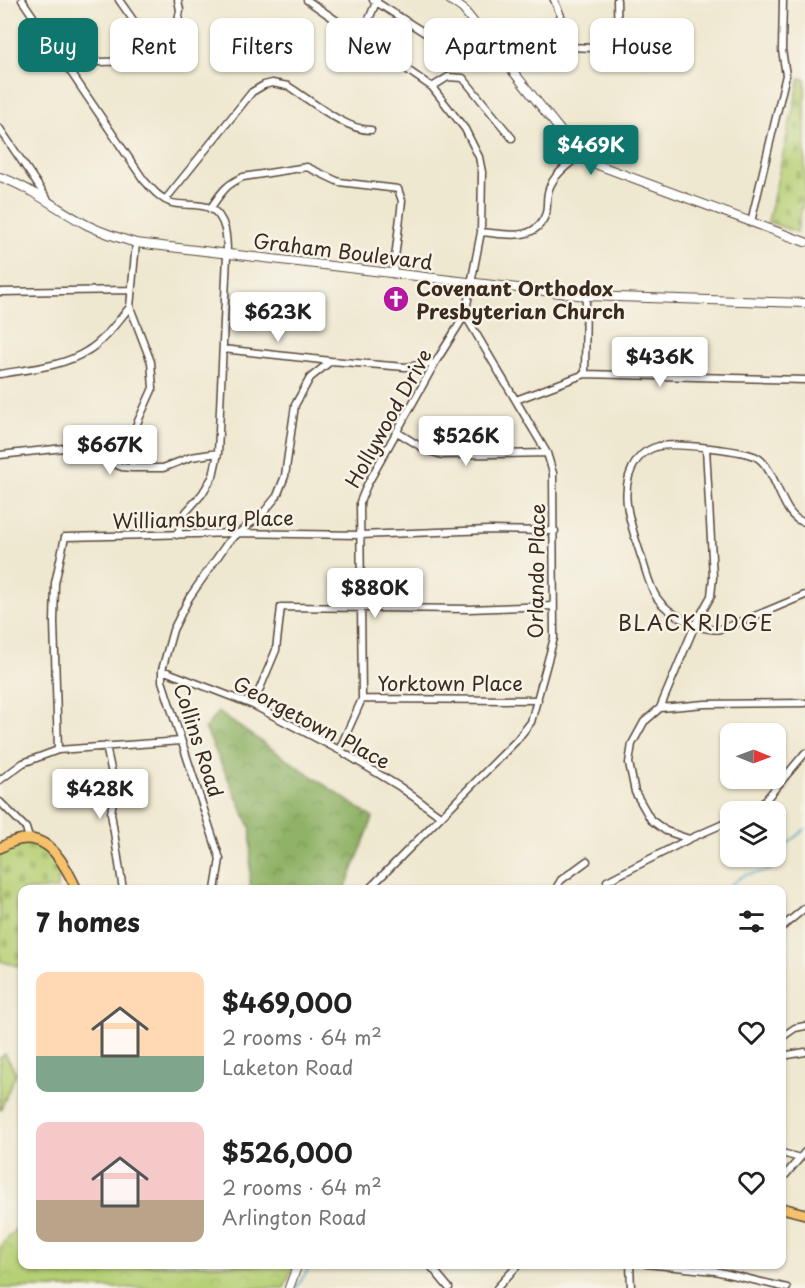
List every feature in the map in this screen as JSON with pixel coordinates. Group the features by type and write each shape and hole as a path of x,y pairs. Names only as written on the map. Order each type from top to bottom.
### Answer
{"main road":[{"path":"0,848 12,841 29,838 43,842 55,852 74,885"},
{"path":"786,1210 805,1214"}],"street":[{"path":"22,0 34,18"},
{"path":"119,0 132,18"},
{"path":"178,0 179,18"},
{"name":"Hollywood Drive","path":"307,0 333,18"},
{"path":"450,0 463,9 470,18"},
{"path":"554,0 562,18"},
{"path":"617,0 617,18"},
{"path":"751,222 786,75 782,50 783,0"},
{"path":"369,18 375,1 424,32"},
{"path":"69,72 143,180 165,200 210,208 222,222 227,238 218,453 213,476 202,494 186,512 177,535"},
{"name":"Hollywood Drive","path":"339,750 362,699 360,502 367,485 435,363 465,315 481,232 482,172 479,157 465,129 432,87 410,72"},
{"path":"513,72 580,155 598,165 805,242"},
{"path":"432,87 448,77 463,78 512,138"},
{"path":"165,200 252,92 264,85 277,82 288,86 351,126 371,130"},
{"path":"0,129 50,203"},
{"path":"481,232 520,234 534,231 542,224 547,210 548,190 556,175 580,155"},
{"path":"210,208 227,184 243,177 307,167 339,182 398,189 402,201 393,274"},
{"name":"Graham Boulevard","path":"0,177 18,183 87,225 109,235 136,243 586,296 805,303"},
{"path":"132,468 134,430 153,388 151,362 130,307 136,243"},
{"path":"0,292 131,290"},
{"path":"585,374 586,296"},
{"path":"0,374 49,366 87,351 130,307"},
{"name":"Orlando Place","path":"373,885 516,741 531,722 554,638 553,473 547,453 465,315"},
{"path":"223,349 405,368 435,363"},
{"name":"Collins Road","path":"216,885 220,859 162,681 162,670 174,630 189,598 228,543 264,512 277,496 285,476 295,405 310,378 331,361"},
{"path":"516,400 585,374 805,380"},
{"path":"397,432 426,450 442,455 547,453"},
{"path":"805,522 790,514 774,478 760,459 746,453 659,446 641,454 627,478 626,492 630,518 650,582 657,598 666,609 705,629 720,630 805,595"},
{"path":"0,455 64,448 78,450 122,467 163,468 191,457 218,453"},
{"path":"689,839 666,831 651,820 635,792 629,763 632,744 644,722 660,708 695,625 711,596 713,577 706,448"},
{"name":"Williamsburg Place","path":"58,750 54,633 55,582 65,537 238,533 360,535 489,530 555,531"},
{"path":"253,705 276,650 282,607 468,609 553,606"},
{"name":"Georgetown Place","path":"162,670 253,705 339,750 400,787 440,816"},
{"name":"Yorktown Place","path":"362,699 538,700"},
{"path":"660,708 705,704 805,703"},
{"path":"0,780 23,763 58,750 181,741"},
{"path":"106,746 115,788 111,813 122,885"},
{"path":"765,801 805,753"},
{"path":"0,802 26,828 29,838"},
{"path":"607,882 689,839 720,826"},
{"path":"558,885 561,880 587,861"},
{"path":"786,924 805,908"},
{"path":"786,1034 795,1028 805,1026"},
{"path":"786,1054 805,1052"},
{"path":"786,1153 803,1155"},
{"path":"786,1174 803,1155"},
{"path":"289,1288 296,1269"},
{"path":"433,1269 449,1288"},
{"path":"497,1288 514,1269"},
{"path":"630,1269 630,1288"},
{"path":"695,1269 715,1271 787,1288"}],"green space":[{"path":"800,78 805,79 805,193 797,232 768,222"},
{"path":"218,712 373,818 347,885 250,885 251,829 205,728"},
{"path":"21,843 34,845 44,849 60,867 58,885 18,885 18,966 0,961 0,847"},
{"path":"5,1054 16,1073 0,1111 0,1058"},
{"path":"18,1227 18,1269 292,1269 284,1288 0,1288 0,1247"}],"waterway":[{"path":"731,885 744,875 768,871 781,859 783,848 805,829"},
{"path":"296,1288 309,1269"}],"place":[{"name":"Covenant Orthodox Presbyterian Church","path":"396,299"}],"district":[{"name":"BLACKRIDGE","path":"696,622"}]}
